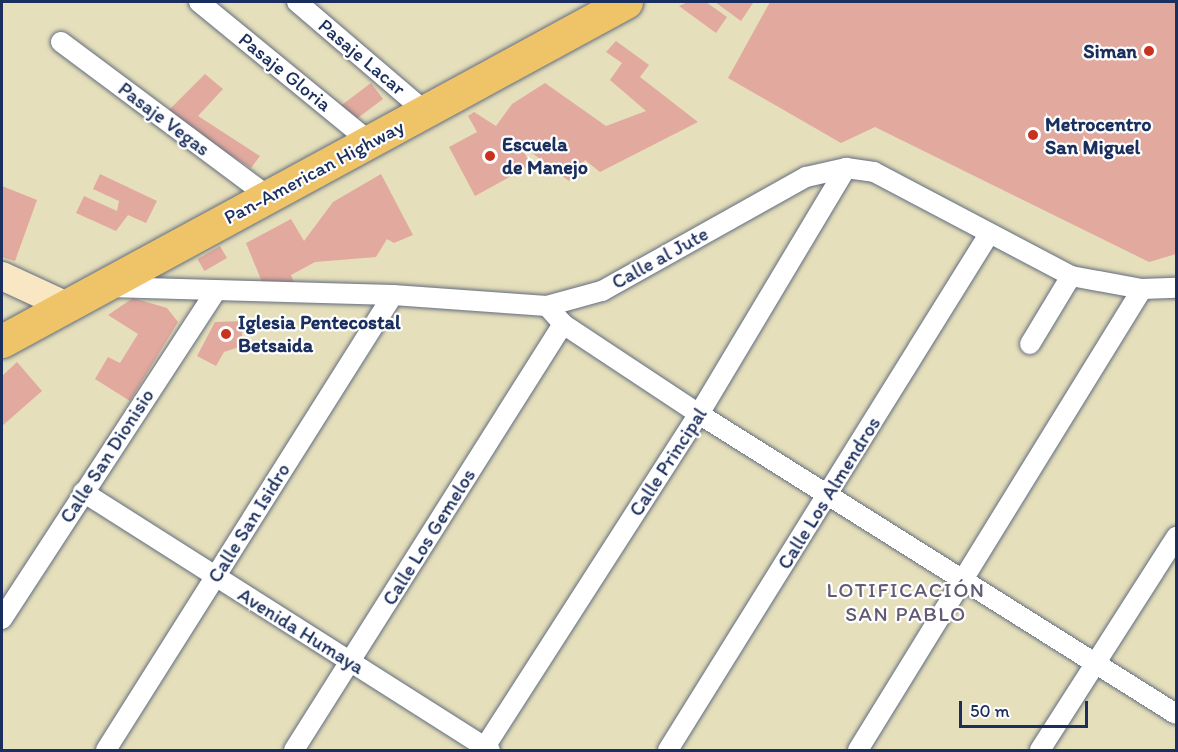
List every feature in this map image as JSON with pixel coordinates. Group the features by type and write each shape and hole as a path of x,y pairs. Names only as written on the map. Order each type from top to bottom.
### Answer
{"highway":[{"name":"Pan-American Highway","path":"2,341 106,287 266,195 427,113 626,2"}],"street":[{"name":"Pasaje Gloria","path":"199,2 370,142"},
{"name":"Pasaje Lacar","path":"297,2 427,113"},
{"name":"Pasaje Vegas","path":"61,42 266,195"},
{"name":"Calle al Jute","path":"106,287 214,294 393,295 547,306 602,291 806,177 846,168 874,172 1071,276 1142,289 1176,288"},
{"name":"Calle Principal","path":"486,749 699,414 846,168"},
{"name":"Calle Los Almendros","path":"668,750 989,234"},
{"path":"2,276 67,306"},
{"path":"1030,344 1071,276"},
{"path":"858,750 1142,289"},
{"name":"Calle San Dionisio","path":"2,619 214,294"},
{"name":"Calle San Isidro","path":"106,750 393,295"},
{"path":"547,306 563,324 699,414 1176,714"},
{"name":"Calle Los Gemelos","path":"294,750 563,324"},
{"name":"Avenida Humaya","path":"83,492 486,749"},
{"path":"1040,750 1176,537"}],"building":[{"path":"688,2 706,2 727,17 716,33 679,6"},
{"path":"715,2 751,2 753,3 741,21"},
{"name":"Metrocentro San Miguel","path":"770,2 1176,2 1176,254 1149,262 875,127 841,143 728,78"},
{"path":"616,41 649,65 640,77 698,122 600,172 585,160 569,181 519,143 531,165 475,196 449,147 477,132 468,116 474,112 496,126 512,104 545,83 606,126 646,111 610,80 622,63 606,52"},
{"path":"205,74 223,89 198,116 260,156 251,168 166,113"},
{"path":"371,83 383,99 351,123 339,107"},
{"path":"100,174 157,201 146,223 128,215 116,231 76,213 84,196 117,211 119,201 93,189"},
{"path":"381,174 413,235 394,243 387,239 376,257 315,262 291,275 295,285 262,282 246,243 291,219 304,241 333,202"},
{"path":"2,186 37,200 15,261 2,257"},
{"path":"220,246 227,258 204,271 197,259"},
{"path":"133,298 167,308 178,322 130,401 95,379 108,357 120,363 138,334 108,315"},
{"name":"Iglesia Pentecostal Betsaida","path":"242,321 242,346 224,352 216,366 197,356 215,322"},
{"path":"17,362 42,391 2,426 2,376"}],"place":[{"name":"Siman","path":"1149,51"},
{"name":"Metrocentro San Miguel","path":"1033,135"},
{"name":"Escuela de Manejo","path":"490,156"},
{"name":"Iglesia Pentecostal Betsaida","path":"226,334"}],"district":[{"name":"LOTIFICACIÓN SAN PABLO","path":"906,602"}]}
